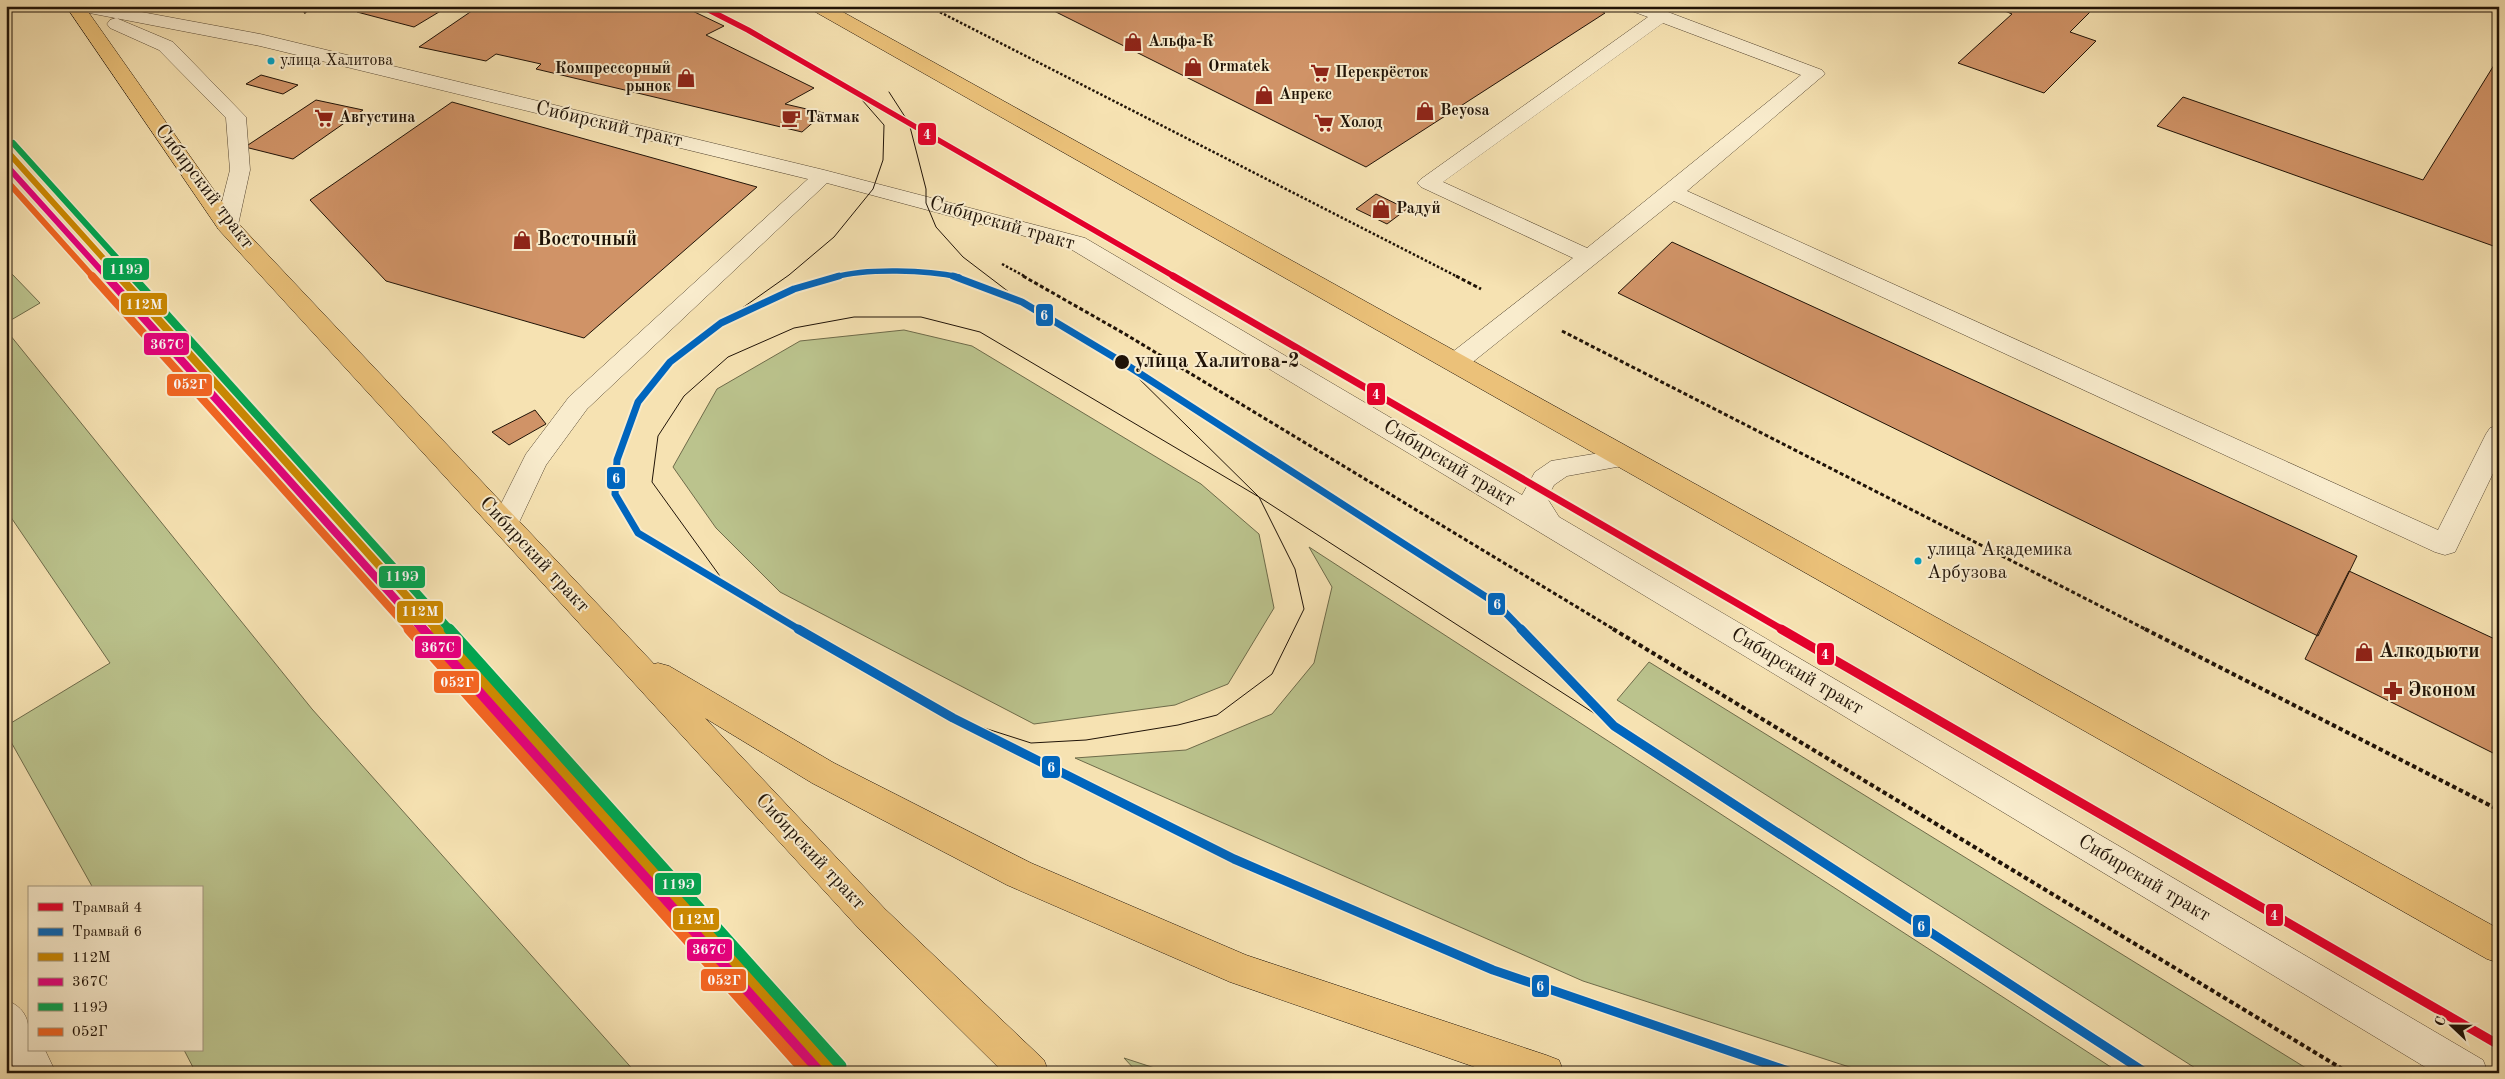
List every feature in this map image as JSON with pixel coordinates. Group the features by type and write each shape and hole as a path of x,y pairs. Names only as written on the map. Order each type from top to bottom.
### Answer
{"main road":[{"name":"Сибирский тракт","path":"77,6 227,225 873,920 1031,1073"},
{"path":"818,6 2499,947"},
{"path":"631,659 822,773 1019,874 1242,970 1546,1073"}],"street":[{"path":"77,6 166,46 236,117 240,170 227,225"},
{"name":"Сибирский тракт","path":"77,6 260,40 824,176 1077,243 2470,1073"},
{"path":"1455,363 1672,192 1815,74 1635,6"},
{"path":"1589,257 1428,184 1661,16"},
{"path":"505,524 534,461 578,403 819,180"},
{"path":"1672,192 2445,545 2499,434"},
{"path":"1550,525 1533,499 1544,478 1560,468 1624,458"},
{"path":"6,1017 38,1073"}],"path":[{"path":"928,6 2499,810"},
{"path":"996,261 1125,334 2349,1073"}],"green space":[{"path":"12,274 40,303 6,323 6,276"},
{"path":"6,330 312,709 636,1073 196,1073 185,1052 202,1052 202,886 92,886 6,733 6,726 110,663 6,510"},
{"path":"904,330 972,346 1201,484 1259,534 1274,608 1228,684 1175,705 1034,724 780,592 716,528 673,467 717,389 800,341"},
{"path":"1309,547 2120,1073 1868,1073 1583,981 1075,758 1186,750 1272,714 1314,663 1332,587"},
{"path":"1649,662 2314,1073 2203,1073 1617,700"},
{"path":"1124,1058 1170,1073 1138,1073"}],"building":[{"path":"367,6 449,6 414,27 357,12"},
{"name":"Компрессорный рынок","path":"479,6 682,6 724,26 706,35 814,88 785,104 824,113 802,132 536,69 541,64 496,54 486,61 419,47"},
{"path":"1044,6 1588,6 1605,13 1366,167"},
{"path":"1993,6 2096,6 2070,32 2096,41 2044,93 1958,63 2012,14"},
{"path":"2499,57 2499,248 2157,126 2183,97 2423,180"},
{"path":"261,75 298,85 283,94 246,84"},
{"path":"316,100 363,110 293,159 245,147"},
{"name":"Восточный","path":"452,102 757,187 584,338 386,281 310,200"},
{"path":"1376,194 1407,209 1387,224 1356,209"},
{"path":"1672,242 2357,556 2318,636 1618,293"},
{"path":"535,410 546,424 509,445 492,432"},
{"path":"2349,571 2499,641 2499,756 2305,659"}],"tram line":[{"name":"4","path":"701,6 748,30 2499,1045"},
{"path":"721,323 789,275 834,237 873,189 883,160 884,125 855,92"},
{"path":"889,92 909,123 926,189 926,203 936,227 963,257 1022,302"},
{"name":"6","path":"1794,1073 1493,970 1234,859 953,718 730,590 638,533 615,494 617,460 638,402 670,362 721,323 794,289 840,276 888,272 935,273 958,277 1022,302 1122,362 1497,604 1614,726 2146,1073"},
{"path":"730,590 652,482 658,436 684,396 728,357 794,328 854,317 921,317 980,332 1259,497"},
{"path":"1122,362 1259,497"},
{"path":"953,718 1031,743 1086,740 1178,725 1217,715 1272,674 1304,609 1295,569 1259,497"},
{"path":"1259,497 1614,726"}],"transit line":[{"name":"119Э","path":"13,143 841,1066"},
{"name":"112М","path":"6,150 834,1073"},
{"name":"367С","path":"6,165 820,1073"},
{"name":"052Г","path":"6,180 807,1073"}],"place":[{"name":"Альфа-К","path":"1133,42"},
{"name":"улица Халитова","path":"271,61"},
{"name":"Ormatek","path":"1193,67"},
{"name":"Перекрёсток","path":"1320,73"},
{"name":"Компрессорный рынок","path":"686,78"},
{"name":"Анрекс","path":"1264,95"},
{"name":"Beyosa","path":"1425,111"},
{"name":"Августина","path":"324,118"},
{"name":"Татмак","path":"791,118"},
{"name":"Холод","path":"1324,123"},
{"name":"Радуй","path":"1381,209"},
{"name":"Восточный","path":"522,240"},
{"name":"улица Халитова-2","path":"1122,362"},
{"name":"улица Академика Арбузова","path":"1918,561"},
{"name":"Алкодьюти","path":"2364,652"},
{"name":"Эконом","path":"2393,691"}]}
